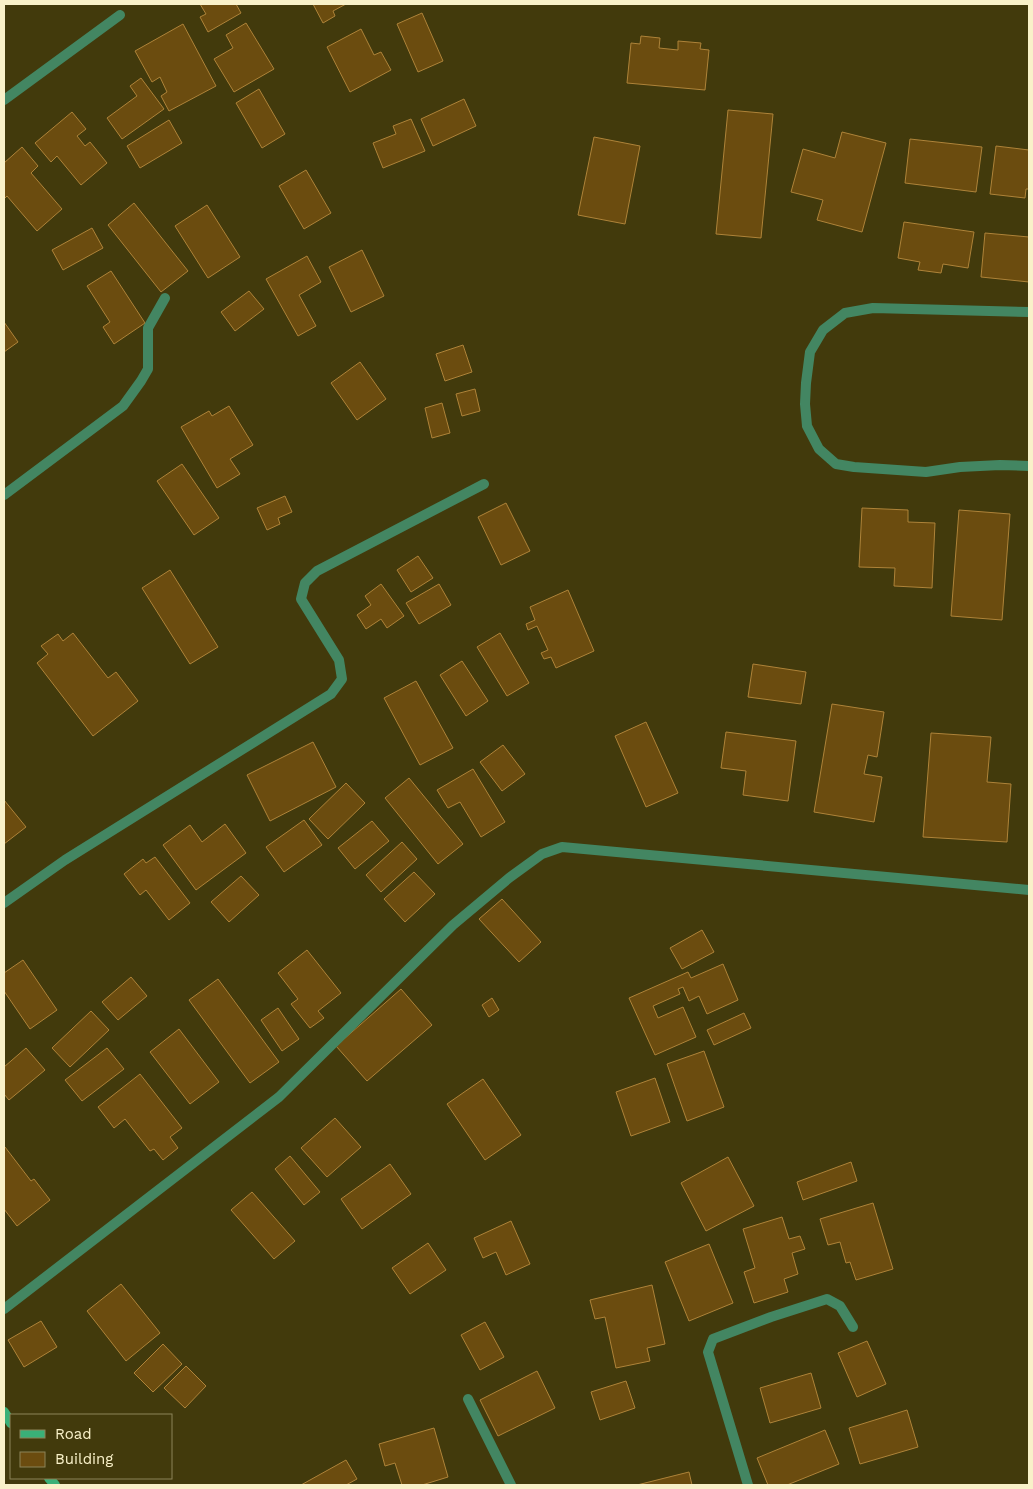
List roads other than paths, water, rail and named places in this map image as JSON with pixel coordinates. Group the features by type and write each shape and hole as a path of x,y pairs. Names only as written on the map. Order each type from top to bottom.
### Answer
{"street":[{"path":"4,100 120,15"},
{"path":"4,495 123,406 148,369 148,328 165,298"},
{"path":"1029,312 873,308 846,313 823,330 810,352 805,404 807,426 818,449 836,464 926,472 1000,464 1029,466"},
{"path":"4,903 73,855 332,694 342,679 340,660 301,599 305,583 317,571 484,484"},
{"path":"4,1309 279,1097 453,925 509,878 542,854 562,847 1029,890"},
{"path":"748,1485 708,1352 714,1340 770,1317 828,1299 840,1306 853,1327"},
{"path":"468,1399 511,1485"}]}
